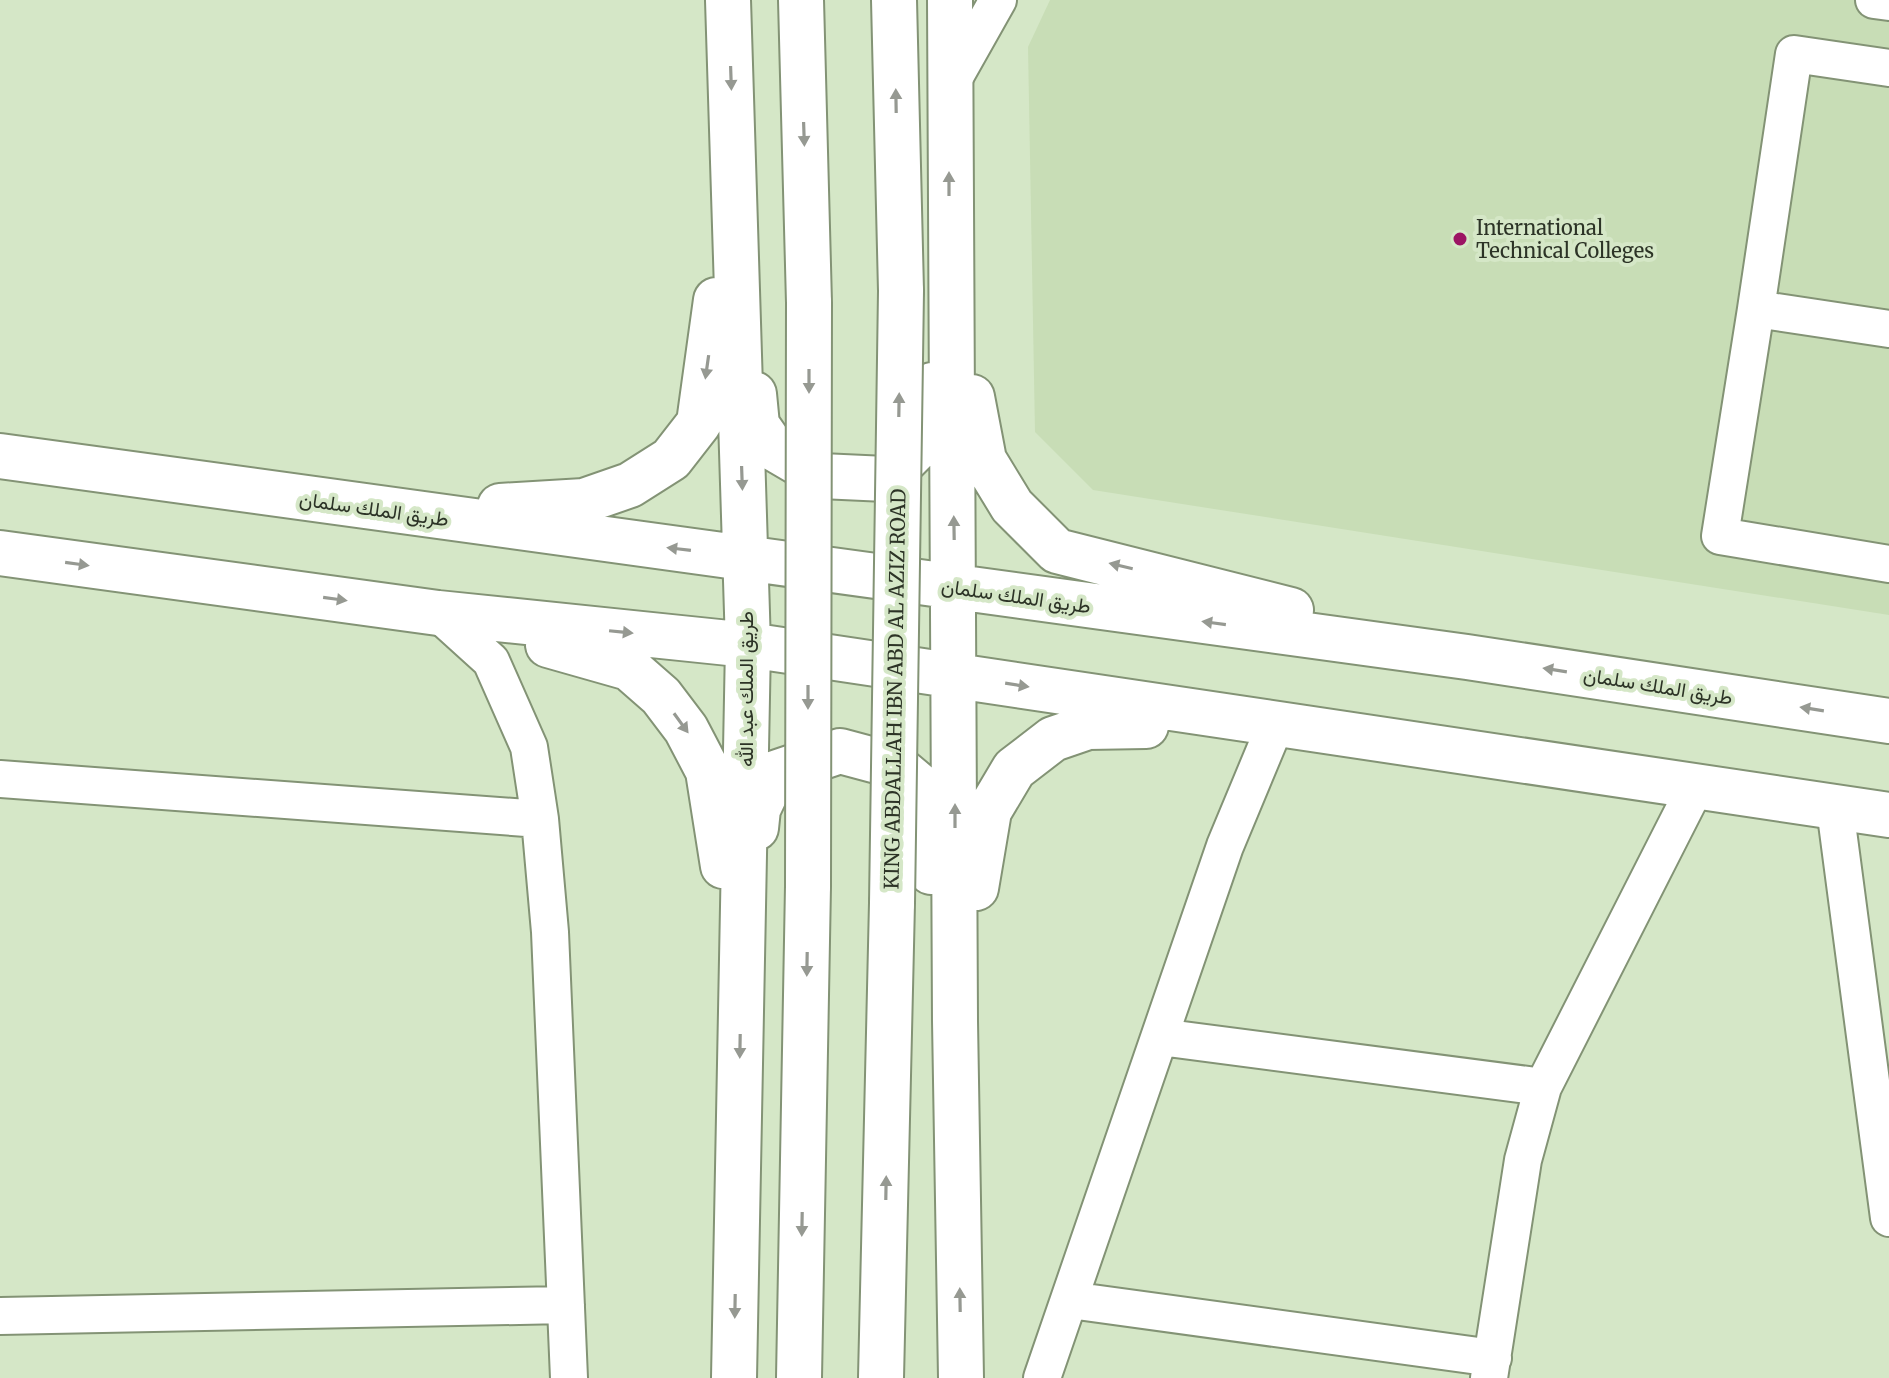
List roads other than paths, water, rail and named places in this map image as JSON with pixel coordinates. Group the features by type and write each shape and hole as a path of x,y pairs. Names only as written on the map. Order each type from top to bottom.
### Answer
{"main road":[{"name":"طريق الملك عبد الله","path":"728,0 748,645 734,1378"},
{"path":"799,1378 808,886 809,303 801,0"},
{"name":"KING ABDALLAH IBN ABD AL AZIZ ROAD","path":"881,1378 901,291 894,0"},
{"path":"950,0 949,228 956,676 955,1021 961,1378"},
{"path":"734,179 757,425 773,448 821,476 886,479 927,438 949,228"},
{"path":"399,513 584,501 630,485 671,459 699,423 734,179"},
{"path":"949,228 984,460 1012,506 1057,551 1169,577 1467,657"},
{"name":"طريق الملك سلمان","path":"0,456 1467,657 1889,721"},
{"path":"0,553 438,613 748,645 1275,726 1889,815"},
{"path":"438,613 629,668 661,696 686,729 708,771 740,981"},
{"path":"955,1021 989,811 1014,769 1053,739 1088,727 1275,726"},
{"path":"740,981 758,809 775,773 840,751 896,766 922,788 935,905 955,1021"}],"street":[{"path":"949,87 998,0"},
{"path":"1874,0 1889,2"},
{"path":"1889,68 1794,54 1720,536 1889,564"},
{"path":"1756,309 1889,329"},
{"path":"438,613 491,661 529,747 540,819 550,932 569,1378"},
{"path":"1042,1378 1225,846 1275,726"},
{"path":"0,779 540,819"},
{"path":"1070,1300 1491,1368 1523,1160 1543,1087 1695,788"},
{"path":"1835,808 1885,1164 1889,1218"},
{"path":"1160,1037 1543,1087"},
{"path":"0,1316 566,1305"}],"place":[{"name":"International Technical Colleges","path":"1460,239"}]}
